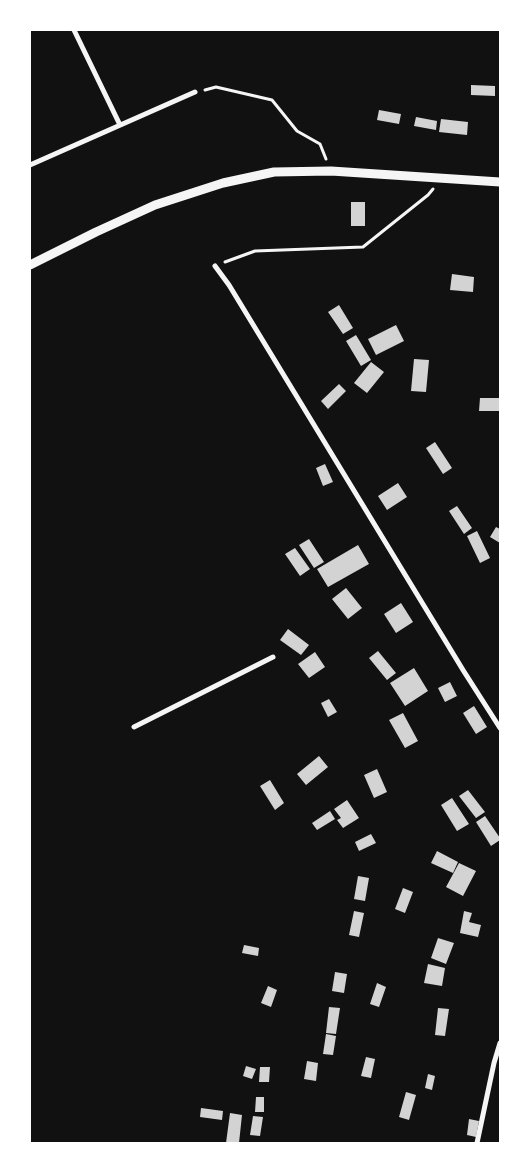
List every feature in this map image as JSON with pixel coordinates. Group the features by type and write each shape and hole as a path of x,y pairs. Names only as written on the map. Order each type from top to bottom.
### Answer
{"street":[{"path":"74,30 120,125"},
{"path":"30,164 195,92"},
{"path":"30,266 96,232 155,205 223,183 274,172 332,171 500,182"},
{"path":"215,266 229,285 500,728"},
{"path":"134,727 273,657"},
{"path":"477,1143 500,1043"}],"path":[{"path":"195,92 216,87 272,100 297,131 320,144 332,171"},
{"path":"215,266 255,251 363,247 428,195 444,178"}],"building":[{"path":"471,85 495,86 495,96 471,95"},
{"path":"379,110 401,114 399,124 377,120"},
{"path":"416,117 437,121 436,130 414,126"},
{"path":"441,119 468,122 467,135 439,132"},
{"path":"351,202 365,202 365,226 351,226"},
{"path":"452,274 474,277 473,292 450,290"},
{"path":"339,305 353,328 343,334 328,312"},
{"path":"396,325 404,341 376,355 368,339"},
{"path":"356,335 371,360 361,366 346,341"},
{"path":"414,359 429,360 426,392 411,391"},
{"path":"371,362 384,372 367,393 354,383"},
{"path":"339,384 346,391 328,409 321,401"},
{"path":"480,398 500,398 500,411 479,411"},
{"path":"435,442 452,468 443,474 426,448"},
{"path":"325,464 333,482 323,486 316,468"},
{"path":"398,483 407,497 387,510 378,496"},
{"path":"457,506 472,528 464,534 449,511"},
{"path":"496,527 500,529 500,543 490,537"},
{"path":"477,531 490,558 480,563 467,536"},
{"path":"309,539 324,562 314,568 299,545"},
{"path":"358,545 369,564 328,587 317,569"},
{"path":"295,548 310,569 300,576 285,554"},
{"path":"346,588 362,608 348,619 332,599"},
{"path":"401,603 413,622 396,633 384,614"},
{"path":"288,629 309,645 301,655 280,640"},
{"path":"378,651 396,673 387,680 369,658"},
{"path":"315,652 325,667 309,678 298,664"},
{"path":"414,668 428,691 405,706 390,683"},
{"path":"450,682 457,696 445,702 438,688"},
{"path":"329,699 337,712 328,717 321,703"},
{"path":"474,706 487,727 476,734 463,713"},
{"path":"403,713 418,741 405,748 389,720"},
{"path":"319,756 328,767 306,785 297,774"},
{"path":"377,769 387,792 374,798 364,775"},
{"path":"270,780 284,803 275,810 260,786"},
{"path":"468,790 485,812 476,818 459,796"},
{"path":"452,798 469,824 457,831 441,805"},
{"path":"347,800 359,818 343,828 337,820 341,818 334,809"},
{"path":"330,811 335,819 317,830 312,823"},
{"path":"485,816 500,838 491,846 476,822"},
{"path":"371,834 376,843 359,851 355,842"},
{"path":"437,851 458,862 453,873 431,863"},
{"path":"459,863 476,871 463,896 446,887"},
{"path":"358,876 369,878 365,901 354,899"},
{"path":"403,888 413,892 405,913 395,909"},
{"path":"354,911 364,913 359,937 349,935"},
{"path":"464,911 472,913 469,922 481,925 478,937 460,933"},
{"path":"438,938 454,943 446,964 431,958"},
{"path":"244,945 259,948 258,956 242,953"},
{"path":"428,964 445,968 442,986 424,983"},
{"path":"335,972 347,974 344,993 332,991"},
{"path":"377,983 386,987 379,1007 370,1004"},
{"path":"268,986 277,990 271,1007 261,1003"},
{"path":"329,1007 340,1008 336,1034 326,1033"},
{"path":"438,1008 449,1009 445,1036 435,1035"},
{"path":"326,1034 336,1036 333,1055 323,1054"},
{"path":"366,1057 375,1059 371,1078 361,1076"},
{"path":"307,1061 318,1063 316,1081 304,1079"},
{"path":"246,1066 256,1069 252,1079 243,1076"},
{"path":"260,1067 270,1067 269,1082 259,1082"},
{"path":"428,1074 435,1076 432,1090 425,1088"},
{"path":"406,1092 416,1095 409,1120 399,1117"},
{"path":"256,1097 264,1097 264,1112 255,1112"},
{"path":"201,1108 223,1111 222,1120 200,1117"},
{"path":"230,1113 242,1115 239,1143 226,1143"},
{"path":"253,1116 263,1117 260,1136 250,1135"},
{"path":"469,1119 479,1121 476,1137 467,1135"}]}
